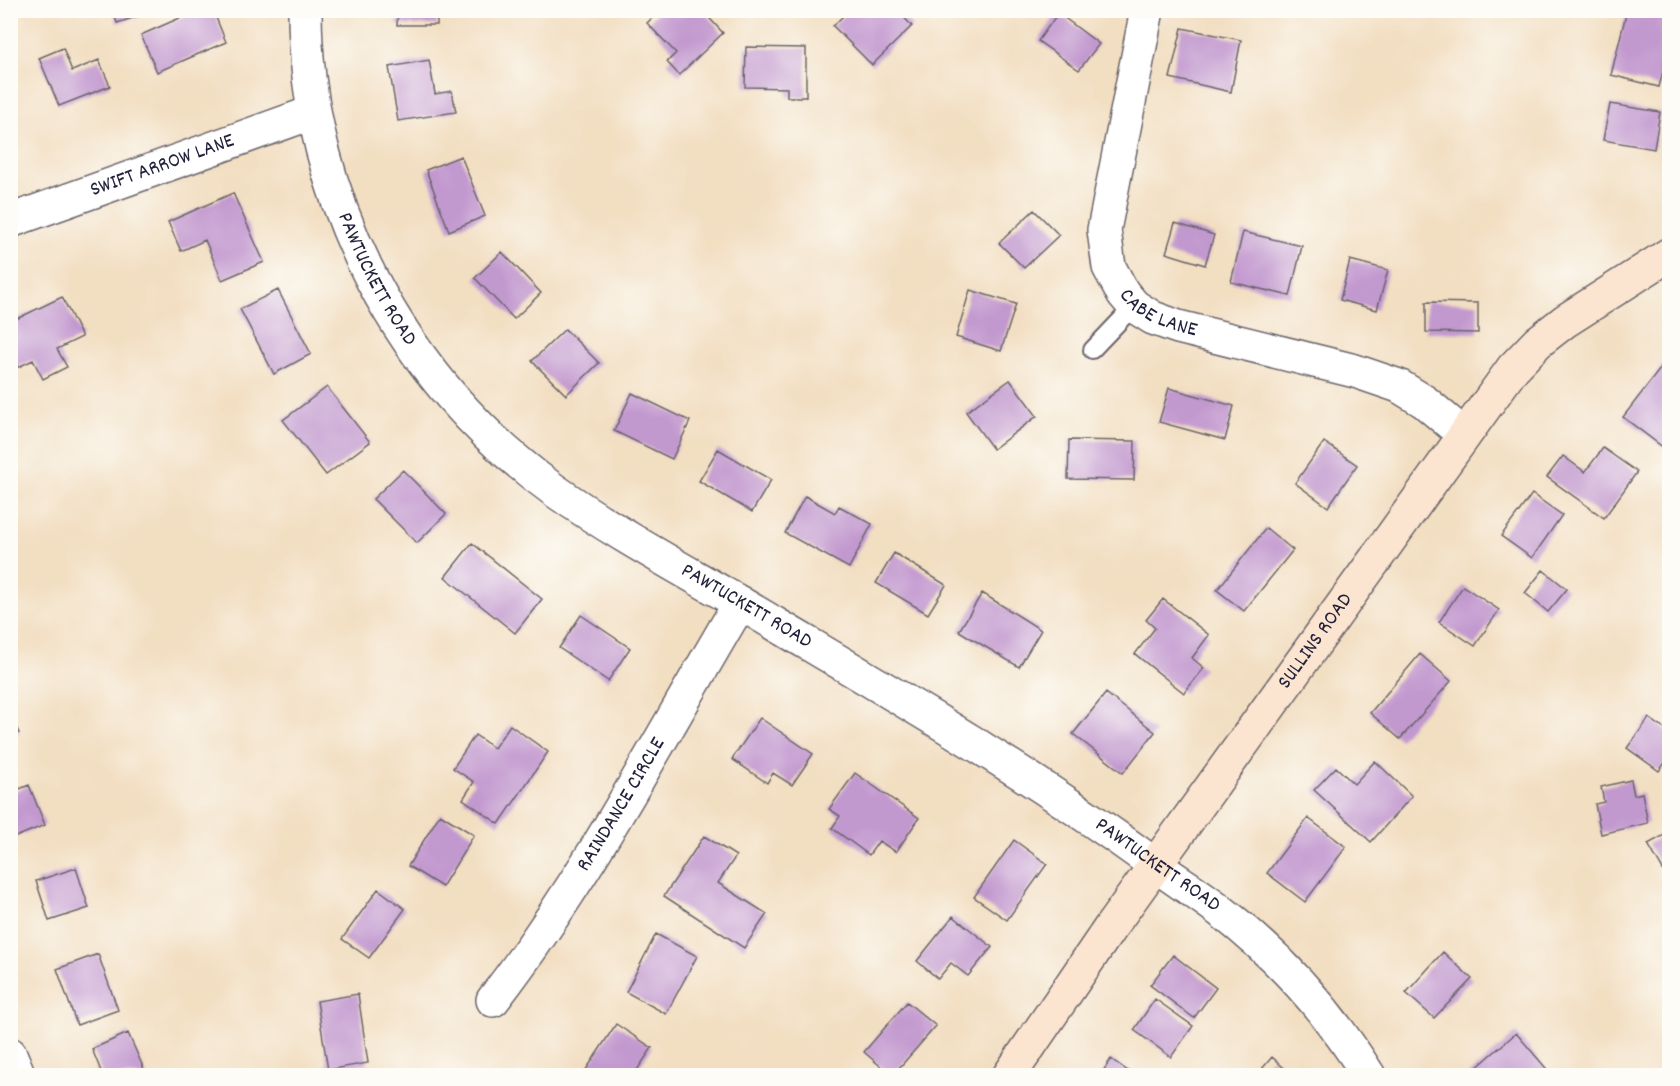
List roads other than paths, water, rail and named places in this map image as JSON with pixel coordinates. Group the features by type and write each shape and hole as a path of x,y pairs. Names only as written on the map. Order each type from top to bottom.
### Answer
{"street":[{"name":"PAWTUCKETT ROAD","path":"305,10 314,112 333,189 357,252 387,311 425,364 453,397 506,450 553,489 628,537 1004,760 1223,913 1283,967 1333,1022 1369,1076"},
{"name":"CABE LANE","path":"1147,10 1104,230 1109,267 1123,293 1134,306 1153,318 1178,327 1355,371 1400,386 1425,402 1463,434"},
{"name":"SWIFT ARROW LANE","path":"10,221 314,112"},
{"name":"SULLINS ROAD","path":"1009,1076 1156,865 1463,434 1513,368 1538,342 1565,321 1641,275 1670,254"},
{"name":"RAINDANCE CIRCLE","path":"493,1000 526,957 576,879 740,603"},
{"path":"10,1054 19,1076"}],"lane":[{"path":"1092,350 1134,306"}]}
